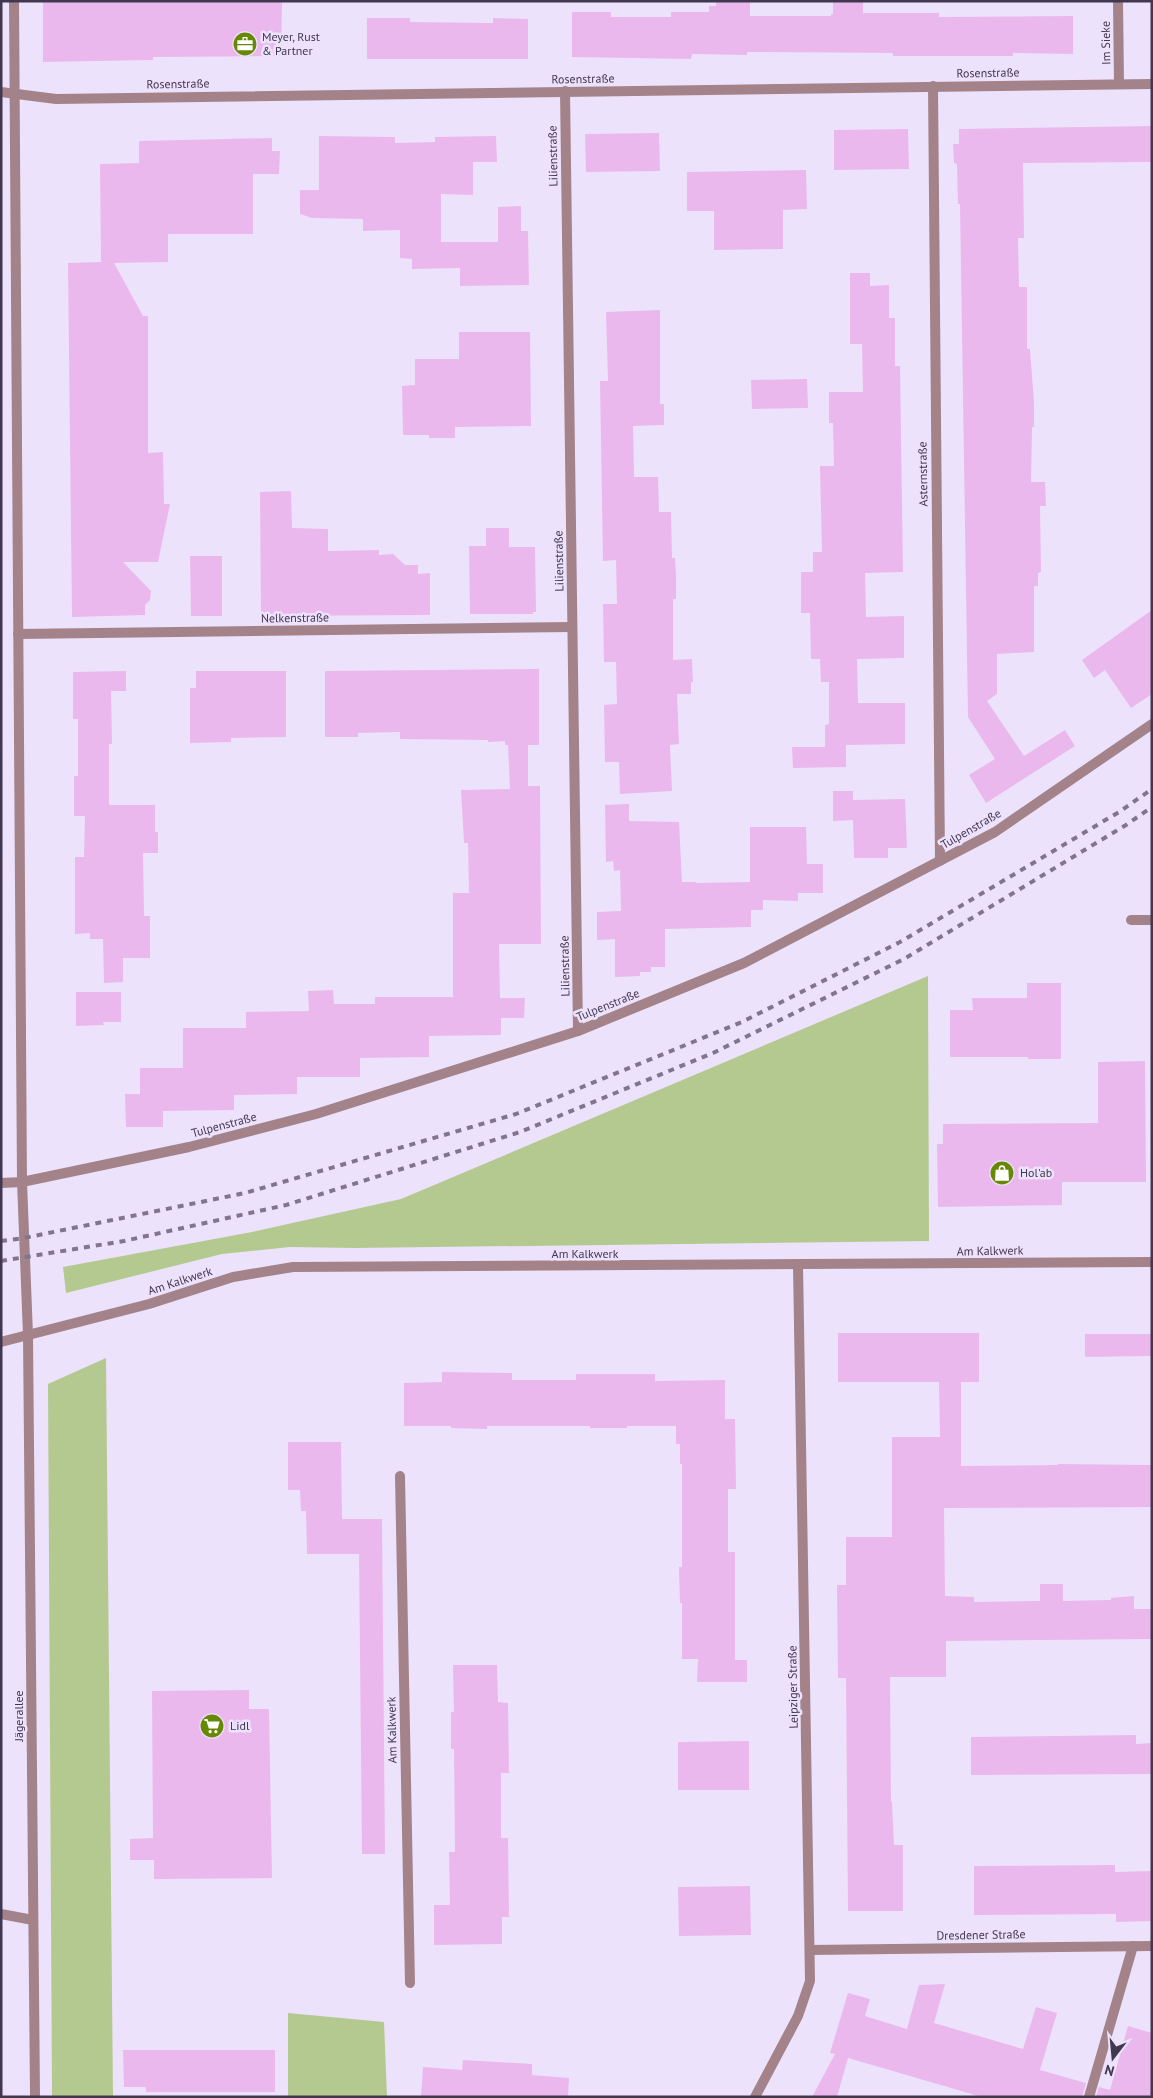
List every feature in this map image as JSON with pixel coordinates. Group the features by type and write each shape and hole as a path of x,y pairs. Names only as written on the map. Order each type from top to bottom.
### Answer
{"street":[{"name":"Jägerallee","path":"14,1 22,1182 28,1334 35,2097"},
{"name":"Im Sieke","path":"1118,1 1119,84"},
{"name":"Rosenstraße","path":"1,92 56,99 1152,84"},
{"name":"Asternstraße","path":"933,86 940,862"},
{"name":"Lilienstraße","path":"565,91 578,1031"},
{"name":"Nelkenstraße","path":"18,634 572,627"},
{"name":"Tulpenstraße","path":"1,1183 22,1182 189,1147 316,1114 578,1031 744,963 940,862 995,832 1152,724"},
{"path":"1131,920 1152,920"},
{"name":"Am Kalkwerk","path":"1,1342 149,1304 234,1277 293,1267 1152,1262"},
{"name":"Leipziger Straße","path":"755,2097 798,2016 810,1981 798,1265"},
{"name":"Am Kalkwerk","path":"400,1476 410,1983"},
{"path":"1,1914 33,1920"},
{"path":"1089,2097 1133,1946"},
{"name":"Dresdener Straße","path":"810,1950 1152,1946"}],"green space":[{"path":"928,976 929,1241 355,1248 290,1247 222,1254 66,1293 63,1267 252,1232 401,1199"},
{"path":"106,1358 113,2097 52,2097 48,1384"},
{"path":"288,2013 384,2022 387,2097 288,2097"}],"building":[{"path":"43,1 282,1 281,56 153,57 153,60 43,62"},
{"path":"716,1 750,1 750,16 831,16 833,14 833,1 863,1 863,13 939,13 939,17 1073,16 1073,54 1013,53 1013,56 893,56 893,53 747,52 747,55 692,54 691,59 572,57 572,12 611,12 611,17 671,17 671,12 709,12 709,6 716,6"},
{"path":"367,18 410,18 410,22 493,23 493,18 528,19 528,59 367,59"},
{"path":"1152,126 1152,162 1023,163 1024,238 1018,238 1019,287 1027,287 1027,349 1030,349 1034,403 1031,482 1045,482 1046,506 1040,506 1041,572 1038,573 1038,586 1034,586 1034,652 997,654 997,694 987,701 1024,756 1065,730 1075,746 986,803 969,775 995,759 968,717 960,204 958,204 957,164 954,163 953,144 959,144 959,129"},
{"path":"908,129 909,169 834,170 834,130"},
{"path":"659,133 660,171 586,172 585,134"},
{"path":"319,136 395,137 395,143 435,142 435,137 496,136 497,162 473,162 473,195 441,194 441,242 498,242 498,207 521,206 521,231 528,231 529,285 460,286 460,268 412,269 412,259 400,258 400,230 363,231 363,219 312,218 300,214 300,190 319,190"},
{"path":"272,138 272,151 280,151 279,174 253,174 253,234 168,234 168,262 114,263 143,316 148,316 148,453 163,452 164,504 170,504 158,562 123,562 151,591 150,600 145,605 145,615 72,617 68,263 101,262 100,164 139,163 139,141"},
{"path":"806,170 807,209 783,210 783,249 714,250 714,211 687,211 687,172"},
{"path":"850,273 870,273 870,286 889,285 889,318 895,318 895,366 900,366 903,572 865,573 866,617 904,616 904,658 857,659 858,703 905,703 905,744 846,745 846,767 793,768 792,747 825,747 825,725 829,724 829,682 821,682 820,659 811,659 810,613 801,613 801,572 813,572 813,552 822,552 820,466 834,466 833,423 829,423 829,392 863,392 862,344 850,344"},
{"path":"660,310 660,404 664,404 664,425 633,426 634,477 658,477 659,512 671,512 672,558 675,558 676,577 676,599 673,599 673,660 692,659 693,682 691,682 691,694 677,694 679,744 670,745 672,791 620,794 619,762 605,762 604,705 617,704 616,662 604,662 603,604 617,604 616,560 603,561 600,381 608,381 606,312"},
{"path":"459,332 530,332 531,426 455,427 455,438 403,435 402,386 415,385 415,359 459,359"},
{"path":"807,379 808,408 752,409 751,380"},
{"path":"291,491 292,528 328,529 328,551 379,550 379,555 393,554 405,565 418,565 418,574 430,573 430,615 261,616 260,492"},
{"path":"486,528 509,528 509,547 535,547 536,612 533,612 533,614 470,614 469,546 486,546"},
{"path":"190,556 222,556 222,616 191,616"},
{"path":"1152,610 1152,694 1131,708 1105,670 1094,678 1082,660"},
{"path":"539,669 539,745 528,745 528,786 540,786 541,944 499,944 500,998 525,998 524,1018 501,1018 501,1035 429,1036 429,1057 360,1058 360,1077 297,1077 297,1094 234,1095 234,1110 163,1111 163,1127 126,1127 125,1094 140,1094 140,1068 183,1068 183,1028 246,1028 246,1012 309,1011 308,991 333,990 334,1004 375,1004 375,997 453,997 453,893 469,893 468,843 464,843 461,790 510,789 508,745 505,745 505,741 488,742 488,740 400,739 400,732 358,733 358,737 325,737 325,671"},
{"path":"126,671 126,691 111,691 112,744 109,744 109,805 155,805 155,832 158,832 158,853 143,853 144,916 150,916 150,958 123,958 123,982 104,983 103,939 90,939 90,933 75,934 75,857 84,857 85,816 74,816 74,776 78,776 78,719 73,719 73,672"},
{"path":"196,671 286,671 286,737 231,738 231,742 190,743 190,688 196,688"},
{"path":"833,791 853,791 853,800 905,799 907,848 888,848 888,858 854,858 853,820 833,821"},
{"path":"629,804 629,821 679,822 682,882 750,882 750,827 806,827 807,864 823,864 823,893 798,893 798,901 763,900 763,910 751,910 751,927 665,929 665,967 651,967 651,972 640,972 640,976 615,977 615,939 597,940 597,912 621,911 620,870 614,871 613,861 606,862 605,805"},
{"path":"1027,983 1061,983 1061,1059 950,1057 950,1010 973,1010 972,998 1027,998"},
{"path":"76,992 121,992 121,1022 103,1022 104,1025 76,1026"},
{"path":"1145,1061 1146,1182 1062,1182 1062,1205 938,1207 937,1144 943,1144 943,1124 1098,1123 1098,1062"},
{"path":"838,1333 979,1333 979,1382 961,1382 961,1466 1152,1465 1152,1507 944,1508 945,1596 974,1597 974,1602 1040,1601 1040,1584 1063,1584 1063,1601 1111,1600 1111,1598 1134,1596 1134,1609 1152,1609 1152,1639 946,1641 946,1677 890,1677 891,1802 894,1845 903,1845 903,1911 848,1911 846,1678 838,1678 837,1585 846,1585 846,1537 892,1537 892,1437 940,1437 939,1382 838,1382"},
{"path":"1085,1334 1152,1334 1152,1356 1085,1357"},
{"path":"442,1372 512,1373 512,1380 576,1380 576,1374 655,1374 655,1381 725,1380 725,1419 735,1419 736,1489 728,1489 728,1552 735,1552 735,1660 747,1660 747,1682 697,1682 698,1659 682,1659 682,1603 680,1603 679,1567 682,1567 682,1464 680,1464 680,1444 676,1444 676,1426 590,1428 590,1426 487,1426 487,1429 451,1428 451,1426 404,1426 404,1383 442,1382"},
{"path":"288,1442 341,1442 342,1519 382,1519 385,1854 362,1854 359,1554 307,1554 306,1511 301,1511 300,1490 288,1490"},
{"path":"453,1665 497,1665 498,1702 508,1703 509,1773 501,1773 501,1838 508,1838 509,1917 502,1917 502,1944 434,1945 434,1905 450,1905 449,1852 455,1852 454,1749 451,1749 451,1712 454,1712"},
{"path":"249,1690 249,1709 269,1709 272,1878 154,1879 154,1860 130,1860 130,1839 153,1838 152,1691"},
{"path":"1136,1735 1136,1744 1152,1743 1152,1774 971,1775 971,1737"},
{"path":"749,1741 749,1790 678,1790 678,1742"},
{"path":"1115,1865 1115,1872 1152,1871 1152,1921 1116,1922 1116,1914 974,1915 974,1866"},
{"path":"750,1886 751,1935 679,1936 678,1887"},
{"path":"945,1984 934,2023 1023,2049 1036,2007 1057,2013 1040,2070 1086,2083 1082,2097 982,2097 848,2058 837,2097 812,2097 835,2054 830,2053 848,1993 870,1999 865,2016 907,2029 919,1985"},
{"path":"1128,2026 1152,2033 1152,2097 1096,2097 1099,2087 1110,2090"},
{"path":"123,2050 275,2050 275,2092 146,2092 146,2087 124,2087"},
{"path":"463,2060 532,2064 532,2075 569,2078 568,2097 421,2097 423,2067 462,2070"}],"railway":[{"path":"1,1241 245,1193 516,1114 742,1022 900,942 1119,812 1152,789"},
{"path":"1,1261 124,1241 286,1205 520,1132 713,1053 904,959 1126,825 1152,807"}],"place":[{"name":"Meyer, Rust & Partner","path":"245,44"},
{"name":"Hol'ab","path":"1002,1173"},
{"name":"Lidl","path":"212,1726"}]}
